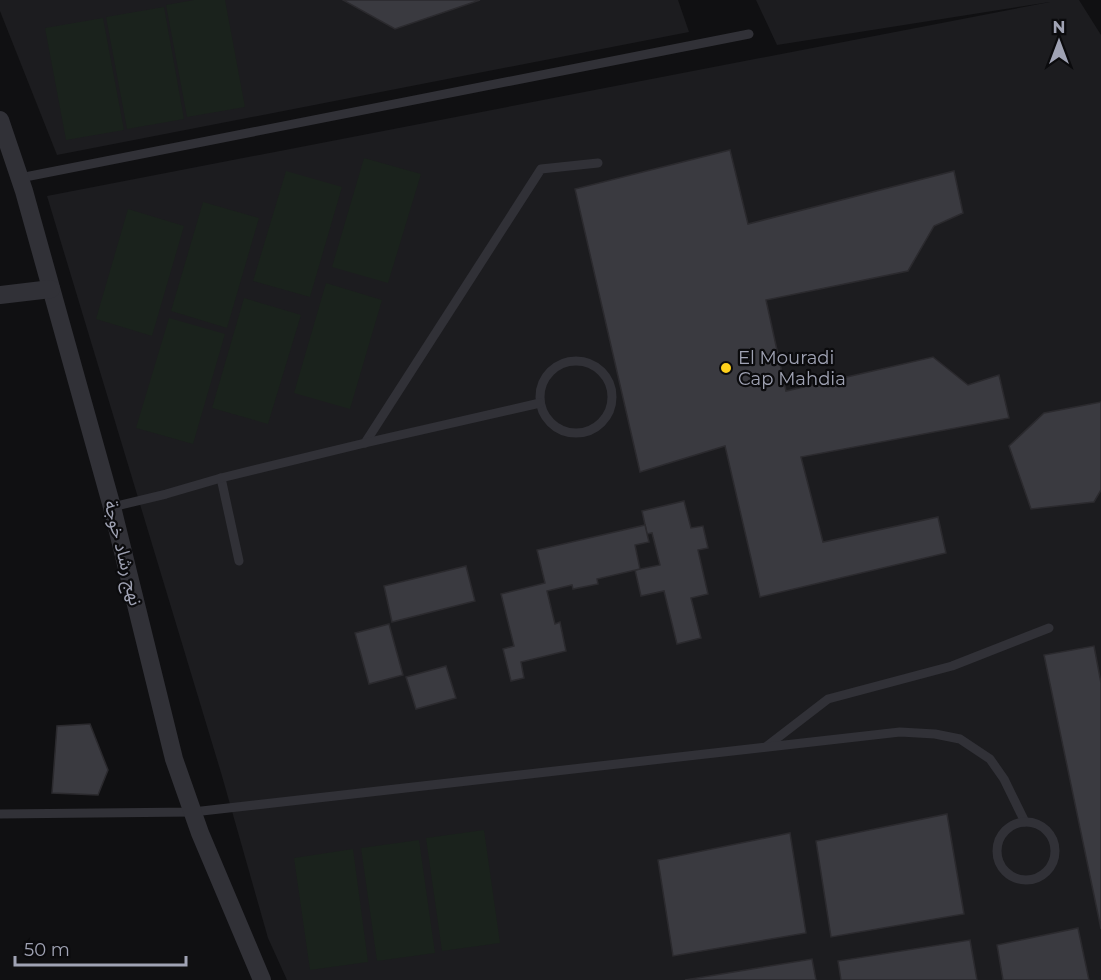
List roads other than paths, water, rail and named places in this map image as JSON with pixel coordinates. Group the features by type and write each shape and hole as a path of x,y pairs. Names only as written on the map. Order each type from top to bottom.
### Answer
{"street":[{"name":"نهج رشاد خوجة","path":"0,120 20,178 112,507 174,759 200,833 262,980"},
{"path":"0,295 51,290"}],"lane":[{"path":"20,178 749,34"},
{"path":"365,443 541,169 598,163"},
{"path":"575,361 587,363 598,369 606,378 611,390 608,414 592,429 581,432 559,429 550,423 540,403 540,391 544,379 552,369 563,363 575,361"},
{"path":"112,507 365,443 540,403"},
{"path":"221,478 240,561"},
{"path":"765,748 828,699 952,666 1049,628"},
{"path":"0,814 193,812 900,732 935,734 960,739 990,759 1004,779 1025,822"},
{"path":"1025,822 1035,823 1044,828 1051,835 1055,844 1053,864 1047,872 1030,880 1012,876 1005,871 998,854 1001,837 1015,825 1025,822"}],"place":[{"name":"El Mouradi Cap Mahdia","path":"726,368"}]}
